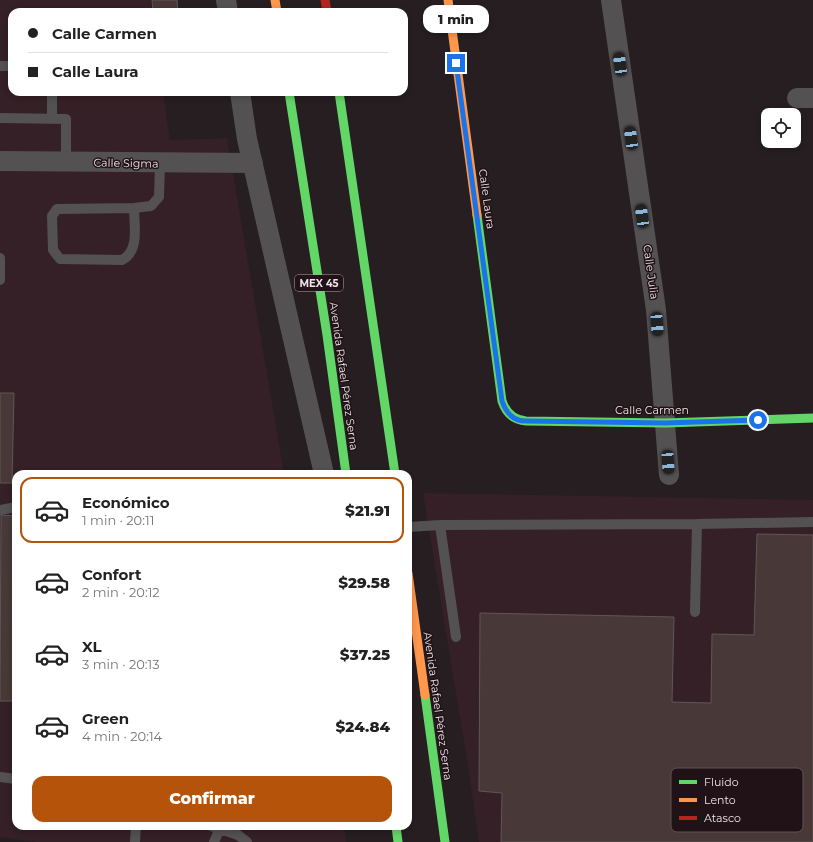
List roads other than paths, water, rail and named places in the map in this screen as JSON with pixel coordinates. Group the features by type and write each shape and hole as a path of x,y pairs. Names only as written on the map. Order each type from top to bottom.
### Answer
{"main road":[{"name":"Calle Laura","path":"448,0 502,401"},
{"name":"Avenida Rafael Pérez Serna","path":"290,96 327,335 345,470"},
{"path":"340,96 394,470"},
{"name":"Calle Carmen","path":"502,401 510,416 521,421 665,423 813,418"},
{"name":"Avenida Rafael Pérez Serna","path":"412,602 445,842"},
{"path":"396,830 398,842"}],"street":[{"name":"Calle Julia","path":"611,0 656,310 669,475"},
{"path":"241,96 253,163 323,470"},
{"name":"Calle Sigma","path":"0,161 253,163"}],"lane":[{"path":"52,96 52,118"},
{"path":"0,118 66,119 66,162"},
{"path":"134,208 134,242 132,251 128,257 122,260 60,259 53,250 52,216 57,209 134,208 151,206 159,197 160,163"},
{"path":"0,258 0,280"},
{"path":"0,510 12,508"},
{"path":"412,527 440,525 813,522"},
{"path":"695,612 697,524"},
{"path":"440,525 456,637"},
{"path":"0,777 12,778"},
{"path":"135,842 136,830"},
{"path":"214,842 217,830"},
{"path":"226,830 238,835 247,842"}]}
